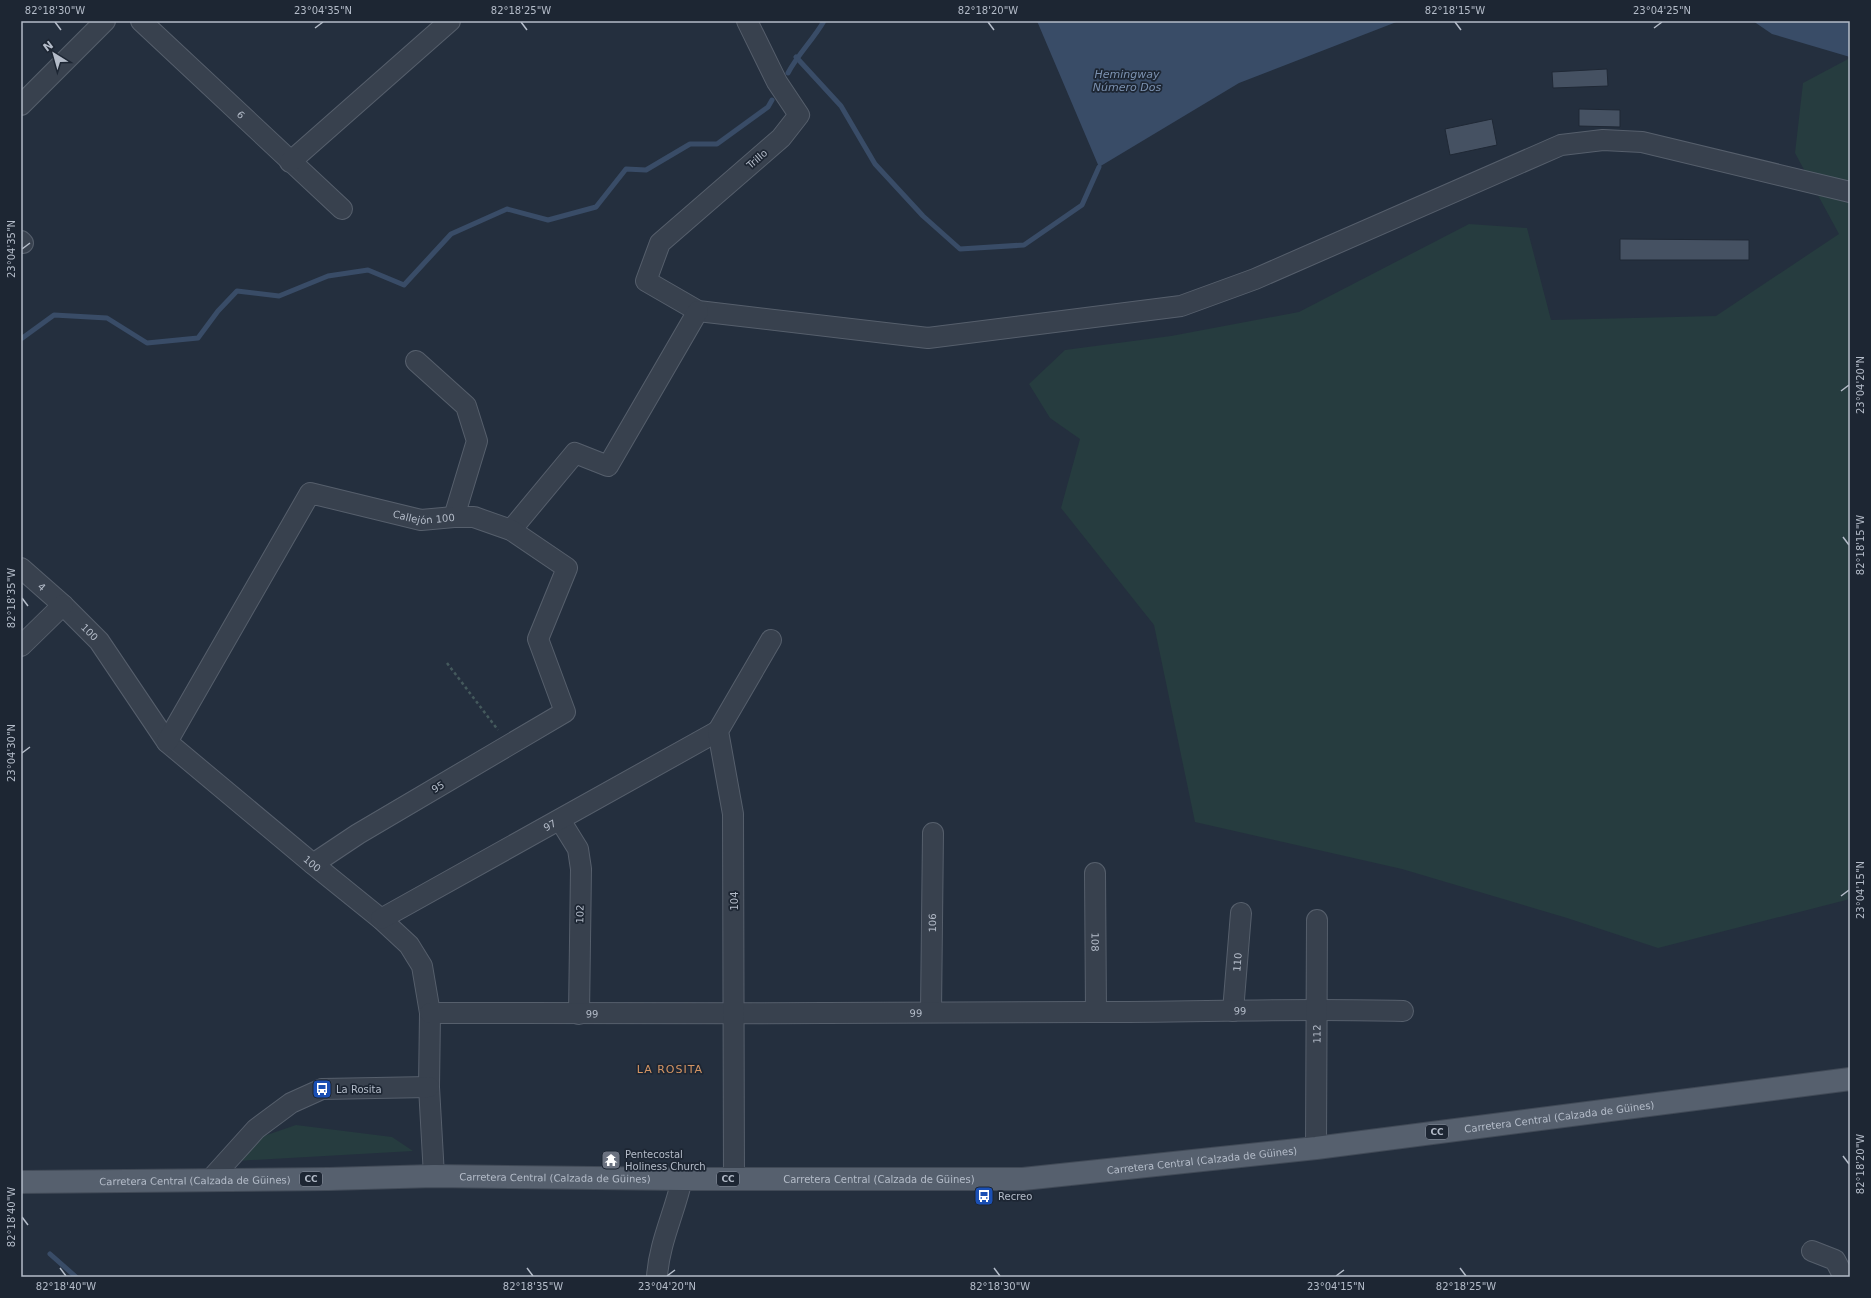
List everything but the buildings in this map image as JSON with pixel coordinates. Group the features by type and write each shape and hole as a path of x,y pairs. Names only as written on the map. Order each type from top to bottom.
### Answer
{"main road":[{"name":"Carretera Central (Calzada de Güines)","path":"21,1182 434,1176 682,1179 1023,1179 1316,1148 1850,1079"}],"street":[{"path":"21,105 105,21"},
{"name":"6","path":"141,21 342,209"},
{"path":"290,162 450,21"},
{"name":"Trillo","path":"698,311 646,281 660,243 781,138 799,115 777,82 747,21"},
{"path":"511,530 575,453 608,466 698,311 928,338 1181,306 1255,278 1561,145 1603,140 1642,142 1850,192"},
{"path":"416,361 466,406 477,441 454,517"},
{"name":"Callejón 100","path":"167,742 310,493 421,520 474,517 511,530 568,568 538,639 564,712"},
{"name":"4","path":"21,568 63,605"},
{"path":"21,646 63,605"},
{"name":"100","path":"63,605 99,641 167,742 381,919 409,945 422,966 430,1013 429,1086 434,1176"},
{"path":"718,731 771,640"},
{"name":"95","path":"313,864 358,834 564,712"},
{"name":"97","path":"381,919 718,731"},
{"name":"104","path":"718,731 733,814 734,1178"},
{"name":"102","path":"560,820 578,849 581,870 579,1014"},
{"name":"106","path":"931,1012 933,833"},
{"name":"108","path":"1095,873 1096,1012"},
{"name":"110","path":"1233,1011 1241,913"},
{"name":"112","path":"1316,1148 1317,920"},
{"name":"99","path":"430,1013 734,1014 1096,1012 1233,1011 1316,1008 1403,1011"},
{"path":"210,1180 256,1129 291,1103 322,1089 429,1086"},
{"path":"657,1277 658,1258 676,1204 682,1179"},
{"path":"1812,1251 1835,1260 1844,1277"}],"path":[{"path":"447,663 509,745"}],"green space":[{"path":"1850,58 1850,899 1658,948 1567,918 1402,869 1195,822 1154,625 1061,508 1080,439 1050,418 1029,384 1065,350 1171,336 1299,312 1469,224 1527,228 1551,320 1716,316 1839,234 1795,153 1803,83"},
{"path":"296,1125 392,1137 413,1151 236,1161 264,1136"}],"water":[{"name":"Hemingway Número Dos","path":"1037,21 1399,21 1239,83 1099,167"},
{"path":"1753,21 1850,21 1850,57 1772,34"}],"waterway":[{"path":"788,73 824,21"},
{"path":"796,57 841,106 875,164 923,216 960,249 1024,245 1082,205 1099,167"},
{"path":"21,339 54,315 107,318 147,343 198,338 218,311 237,291 279,296 328,276 368,270 404,285 451,234 507,209 548,220 596,207 626,169 646,170 690,144 717,144 768,107 772,100"},
{"path":"50,1254 76,1277"}],"place":[{"name":"La Rosita","path":"322,1089"},
{"name":"Pentecostal Holiness Church","path":"611,1160"},
{"name":"Recreo","path":"984,1196"}],"district":[{"name":"LA ROSITA","path":"670,1069"}]}
